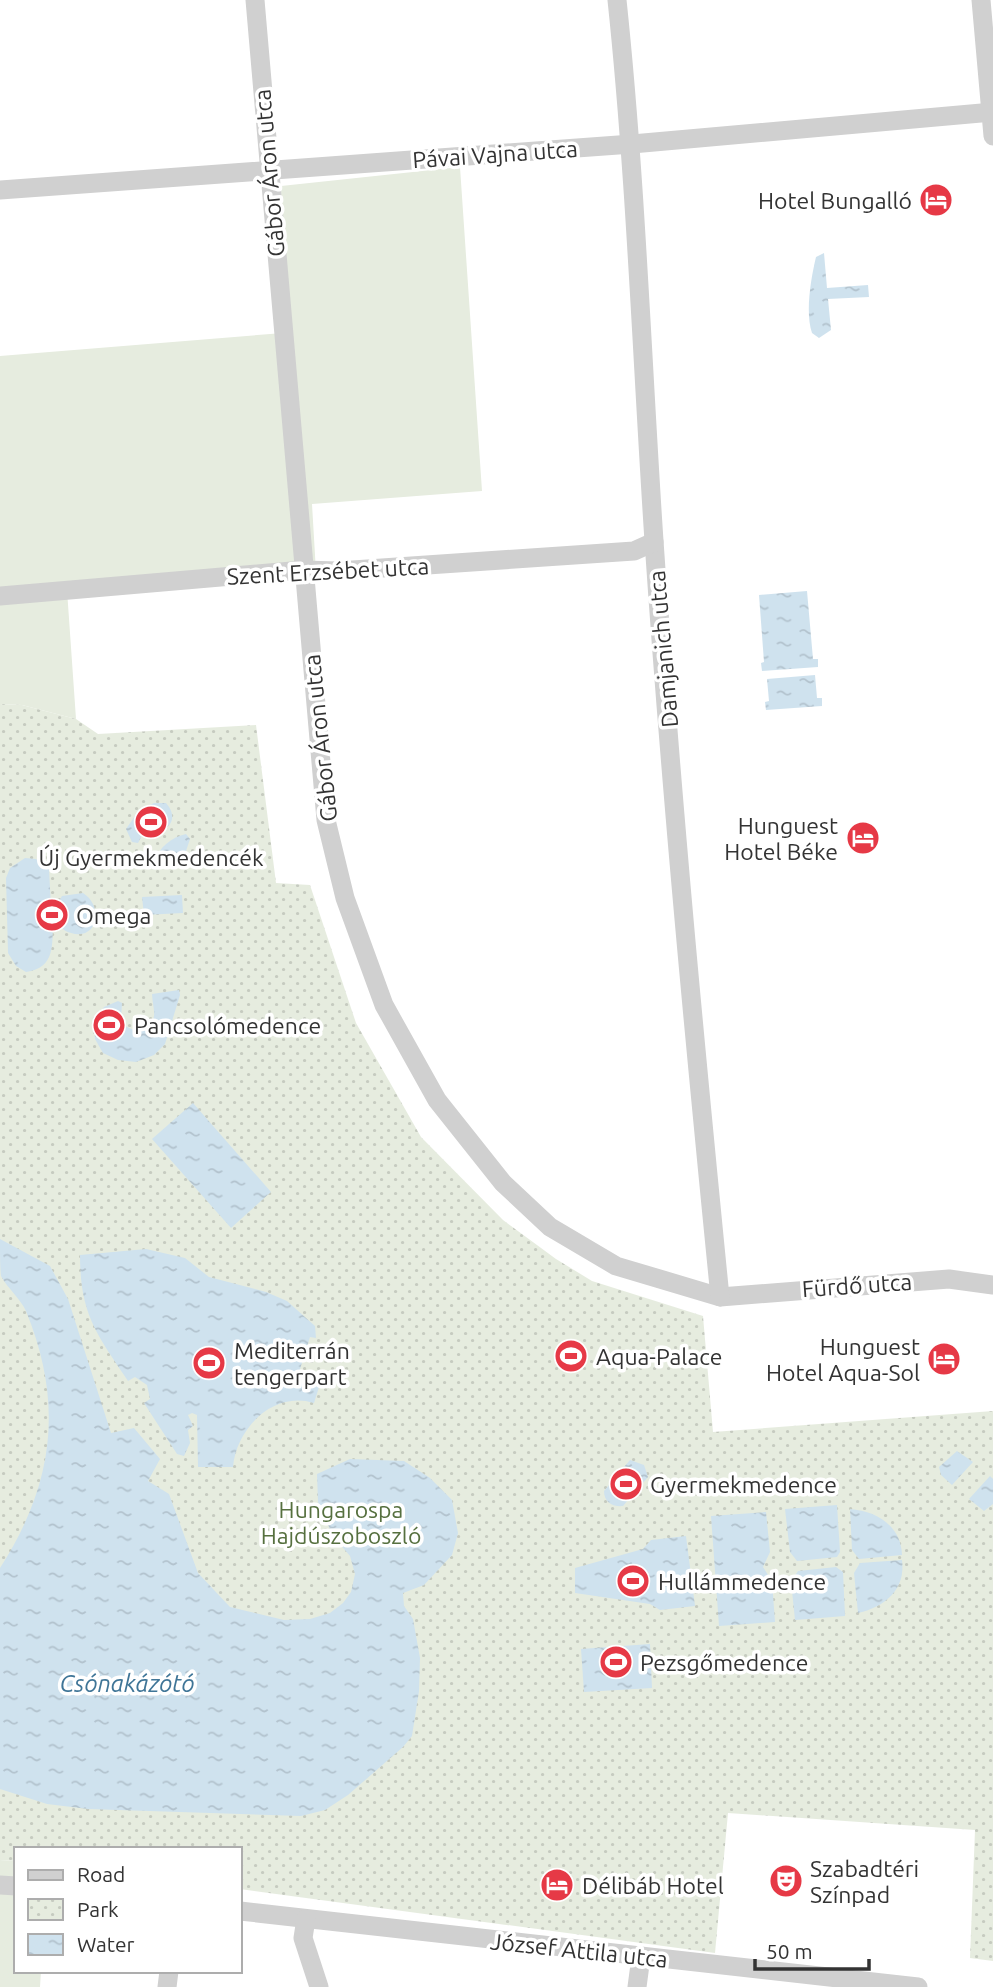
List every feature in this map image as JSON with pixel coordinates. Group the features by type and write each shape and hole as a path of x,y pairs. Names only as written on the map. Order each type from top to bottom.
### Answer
{"street":[{"path":"255,0 264,0"},
{"name":"Gábor Áron utca","path":"255,0 326,820 345,898 384,1006 431,1088 503,1183 550,1227 616,1266 720,1297"},
{"name":"Damjanich utca","path":"617,0 632,144 654,542 692,1013 720,1297"},
{"path":"981,0 993,136"},
{"name":"Pávai Vajna utca","path":"0,190 632,144 992,112"},
{"name":"Szent Erzsébet utca","path":"0,596 303,569 338,571 634,551 654,542"},
{"name":"Fürdő utca","path":"720,1297 949,1279 993,1285"},
{"name":"József Attila utca","path":"242,1911 918,1987"},
{"path":"306,1919 303,1938 319,1987"},
{"path":"637,1987 642,1957"}],"green space":[{"path":"460,167 482,491 312,504 316,572 67,590 76,719 22,705 0,704 0,356 283,333 281,186"},
{"name":"Hungarospa Hajdúszoboszló","path":"0,704 22,705 76,719 98,734 256,725 276,883 310,885 356,1023 421,1137 503,1220 556,1259 592,1281 703,1316 713,1432 993,1411 993,1961 970,1958 975,1830 728,1813 715,1953 242,1889 242,1847 14,1847 14,1861 0,1860"},
{"path":"0,1860 14,1861 14,1973 41,1973 40,1987 0,1987"}],"water":[{"path":"824,253 827,288 868,285 869,297 828,299 831,330 819,338 812,333 809,306 816,257"},
{"path":"807,591 813,659 818,659 818,667 762,671 761,663 764,662 759,595"},
{"path":"815,675 817,698 822,698 822,706 766,710 765,702 769,701 767,679"},
{"name":"Új Gyermekmedencék","path":"154,803 166,803 171,811 171,822 159,832 144,832 138,843 132,842 126,829 139,810"},
{"name":"Új Gyermekmedencék","path":"186,834 190,839 180,860 164,863 155,861 167,843"},
{"name":"Omega","path":"25,858 36,859 49,869 51,907 55,908 62,896 83,893 90,899 96,913 92,927 80,934 65,931 53,920 52,946 47,960 36,970 26,972 16,966 8,953 6,878 10,868"},
{"path":"182,895 183,913 144,915 142,897"},
{"name":"Pancsolómedence","path":"179,990 180,995 165,1044 154,1055 136,1062 118,1060 103,1053 95,1039 94,1021 104,1007 118,1001 122,1003 121,1018 125,1026 138,1032 153,1020 152,994"},
{"path":"193,1103 271,1192 231,1228 152,1139"},
{"name":"Csónakázótó","path":"0,1239 50,1266 68,1299 111,1433 134,1428 160,1459 148,1481 169,1494 198,1573 230,1607 284,1620 310,1619 330,1613 343,1603 351,1592 355,1574 350,1556 333,1536 318,1502 317,1474 350,1459 404,1461 430,1478 452,1500 458,1533 452,1555 424,1585 403,1593 404,1606 413,1619 420,1658 419,1691 412,1736 348,1795 325,1810 301,1816 88,1809 47,1804 0,1789 0,1568 18,1537 42,1474 48,1443 49,1411 46,1379 26,1311 1,1276"},
{"name":"Mediterrán tengerpart","path":"146,1249 185,1258 209,1277 266,1292 287,1301 315,1326 316,1338 310,1337 296,1382 319,1387 314,1403 299,1400 284,1402 259,1416 241,1439 233,1467 198,1467 197,1415 192,1413 188,1415 193,1426 188,1430 190,1443 184,1456 177,1454 144,1403 150,1399 147,1385 135,1377 128,1381 92,1322 83,1293 80,1255"},
{"path":"957,1451 973,1462 952,1485 941,1475 939,1467"},
{"name":"Gyermekmedence","path":"630,1460 644,1465 648,1477 623,1506 612,1505 605,1498 604,1491"},
{"path":"990,1476 993,1479 993,1504 984,1511 969,1499"},
{"path":"837,1505 840,1552 837,1557 797,1561 790,1552 785,1509"},
{"path":"850,1509 869,1513 886,1522 897,1536 902,1555 859,1559 852,1550"},
{"path":"766,1512 770,1552 763,1567 772,1581 775,1622 719,1626 711,1516"},
{"name":"Hullámmedence","path":"686,1536 695,1606 660,1610 650,1604 575,1593 575,1568 643,1549 651,1540"},
{"path":"902,1560 901,1580 892,1595 877,1606 858,1613 854,1573 860,1563"},
{"path":"836,1567 843,1572 845,1616 795,1620 791,1581 798,1571"},
{"name":"Pezsgőmedence","path":"650,1644 652,1688 584,1692 581,1649"}],"place":[{"name":"Hotel Bungalló","path":"936,200"},
{"name":"Új Gyermekmedencék","path":"151,822"},
{"name":"Hunguest Hotel Béke","path":"863,838"},
{"name":"Omega","path":"52,915"},
{"name":"Pancsolómedence","path":"109,1025"},
{"name":"Aqua-Palace","path":"571,1356"},
{"name":"Hunguest Hotel Aqua-Sol","path":"944,1359"},
{"name":"Mediterrán tengerpart","path":"209,1363"},
{"name":"Gyermekmedence","path":"626,1484"},
{"name":"Hullámmedence","path":"633,1581"},
{"name":"Pezsgőmedence","path":"616,1662"},
{"name":"Szabadtéri Színpad","path":"786,1881"},
{"name":"Délibáb Hotel","path":"557,1885"}]}
